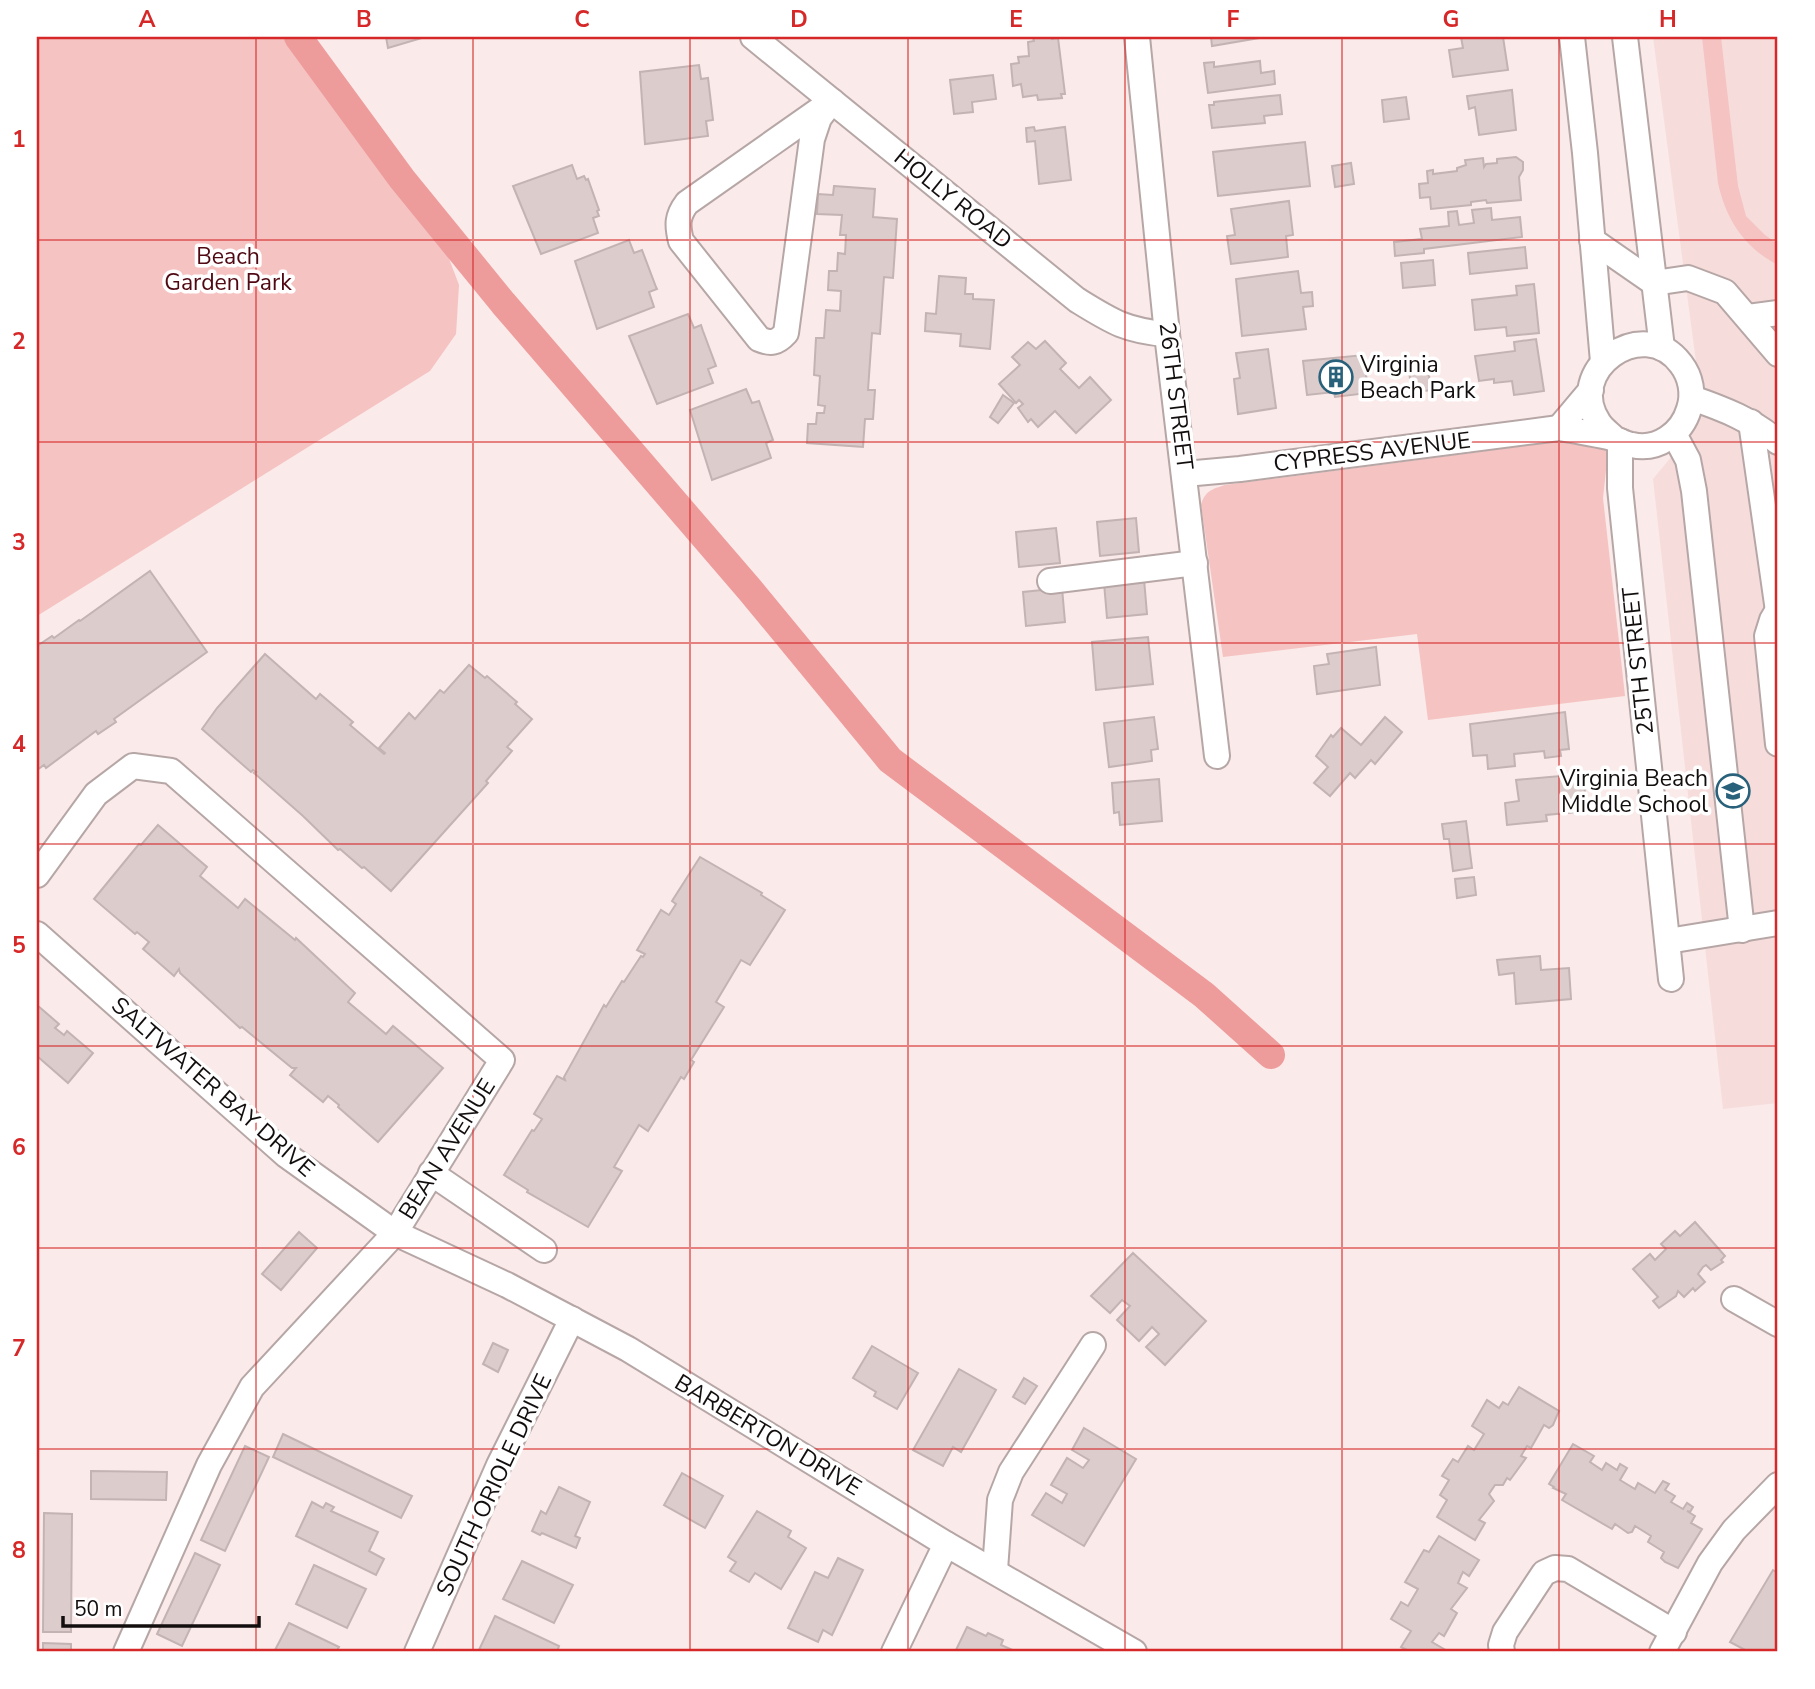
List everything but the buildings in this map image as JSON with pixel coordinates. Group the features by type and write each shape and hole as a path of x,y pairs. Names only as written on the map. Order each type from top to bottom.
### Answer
{"street":[{"name":"HOLLY ROAD","path":"753,37 1077,300 1115,323 1136,331 1167,334"},
{"name":"26TH STREET","path":"1137,37 1167,334 1217,756"},
{"path":"1572,37 1603,362"},
{"path":"1625,37 1662,348"},
{"path":"832,101 819,118 812,139 786,333 779,341 769,343 759,339 681,241 677,225 687,203 832,101"},
{"path":"1592,240 1654,283 1688,278 1725,292 1778,354"},
{"path":"1748,317 1778,313"},
{"path":"1742,930 1694,491 1688,460 1667,439 1642,447 1617,440 1599,423 1592,407 1591,390 1596,373 1603,362 1616,351 1645,344 1662,348 1680,362 1689,377 1692,398 1751,422 1778,442"},
{"path":"1559,428 1591,390"},
{"name":"25TH STREET","path":"1622,510 1628,479 1637,460 1667,439 1686,421 1692,398"},
{"path":"1751,422 1778,611 1767,636 1778,744"},
{"name":"CYPRESS AVENUE","path":"1185,474 1240,470 1559,428 1617,440"},
{"name":"25TH STREET","path":"1617,440 1671,979"},
{"path":"1050,581 1195,563"},
{"name":"BEAN AVENUE","path":"37,875 96,794 133,766 171,771 502,1060 395,1233 252,1387 209,1465 126,1652"},
{"path":"1668,942 1778,923"},
{"name":"SALTWATER BAY DRIVE","path":"37,934 286,1155 395,1233"},
{"path":"432,1173 544,1250"},
{"name":"BARBERTON DRIVE","path":"395,1233 507,1285 628,1349 946,1544 1135,1652"},
{"path":"1734,1299 1778,1324"},
{"name":"SOUTH ORIOLE DRIVE","path":"417,1652 499,1465 572,1319"},
{"path":"995,1570 1000,1500 1011,1472 1093,1345"},
{"path":"1502,1652 1505,1632 1544,1573 1555,1568 1568,1569 1668,1642 1710,1563 1734,1530 1778,1485"},
{"path":"894,1652 946,1544"}],"shaded area":[{"name":"Virginia Beach Middle School","path":"1653,37 1778,37 1778,1103 1723,1109 1653,479 1687,438 1700,392"}],"green space":[{"name":"Beach Garden Park","path":"37,37 287,37 439,232 459,285 456,334 430,371 37,616"},
{"path":"1702,37 1721,37 1738,186 1746,216 1778,244 1778,265 1747,241 1726,209 1718,183"},
{"path":"1585,438 1604,444 1608,452 1603,498 1625,696 1428,720 1417,634 1223,657 1201,505 1210,491 1225,485"}],"waterway":[{"path":"298,37 402,179 503,303 750,590 890,760 1204,995 1271,1055"}],"place":[{"name":"Virginia Beach Park","path":"1336,377"},
{"name":"Virginia Beach Middle School","path":"1733,791"}]}
